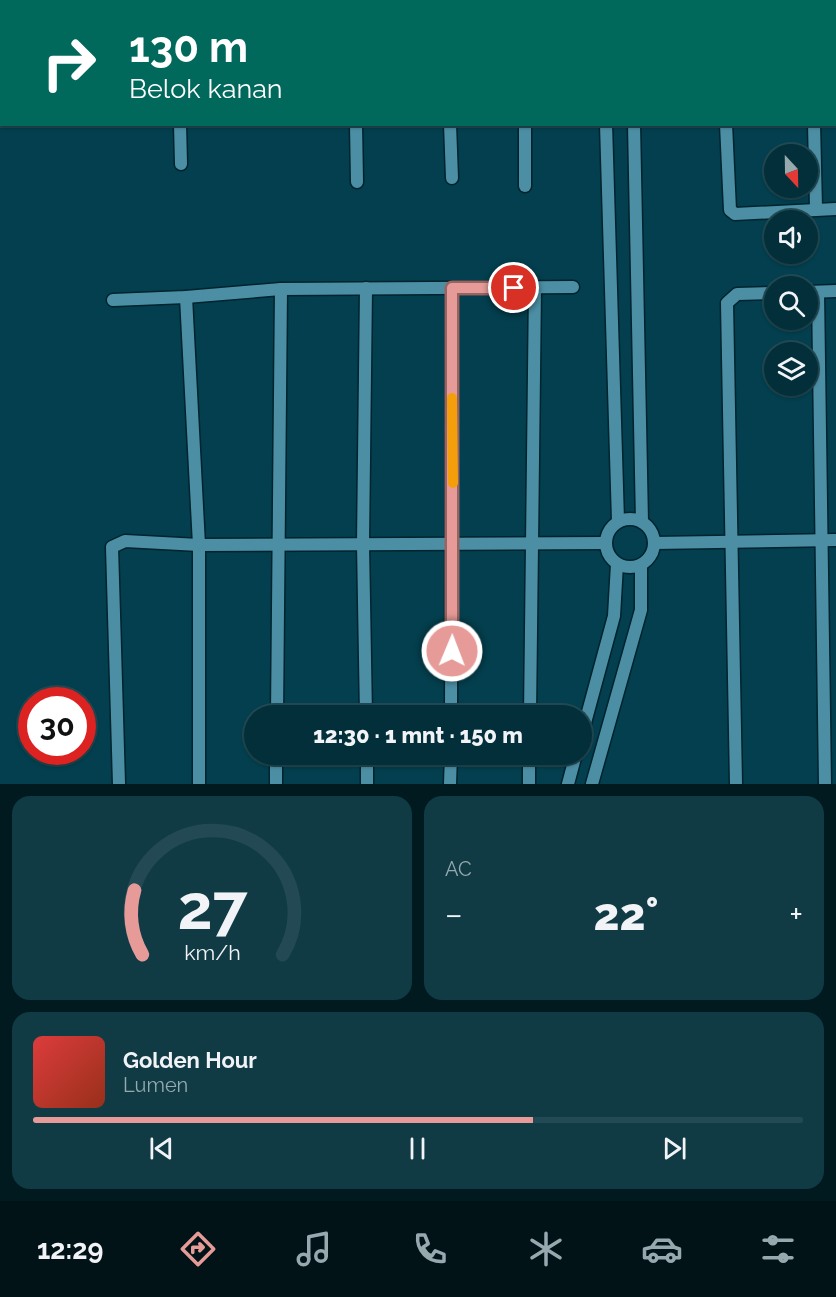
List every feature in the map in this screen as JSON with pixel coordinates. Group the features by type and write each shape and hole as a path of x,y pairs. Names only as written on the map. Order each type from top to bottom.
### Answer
{"street":[{"path":"180,126 181,164"},
{"path":"356,126 357,182"},
{"path":"450,126 452,178"},
{"path":"525,126 525,186"},
{"path":"606,126 618,521"},
{"path":"634,126 642,522"},
{"path":"726,126 730,210 735,214 816,208 836,209"},
{"path":"814,126 816,208"},
{"path":"530,705 535,287"},
{"path":"114,300 281,289 573,287"},
{"path":"366,288 363,544 366,705"},
{"path":"451,705 452,288"},
{"path":"277,705 281,289"},
{"path":"818,292 836,291"},
{"path":"736,784 728,303 737,294 764,293"},
{"path":"186,297 199,545 199,784"},
{"path":"813,330 821,540 825,784"},
{"path":"634,519 642,522 653,535 653,552 641,565 625,567 610,559 605,543 611,527 618,521 634,519"},
{"path":"654,543 836,540"},
{"path":"119,784 112,547 125,541 199,545 605,543"},
{"path":"590,705 614,616 617,564"},
{"path":"592,784 641,610 641,565"},
{"path":"276,765 276,784"},
{"path":"367,765 367,784"},
{"path":"450,784 451,765"},
{"path":"529,784 530,765"},
{"path":"568,784 573,765"}],"slow traffic":[{"path":"452,398 453,483"}],"route":[{"path":"452,651 452,288 514,288"}]}
